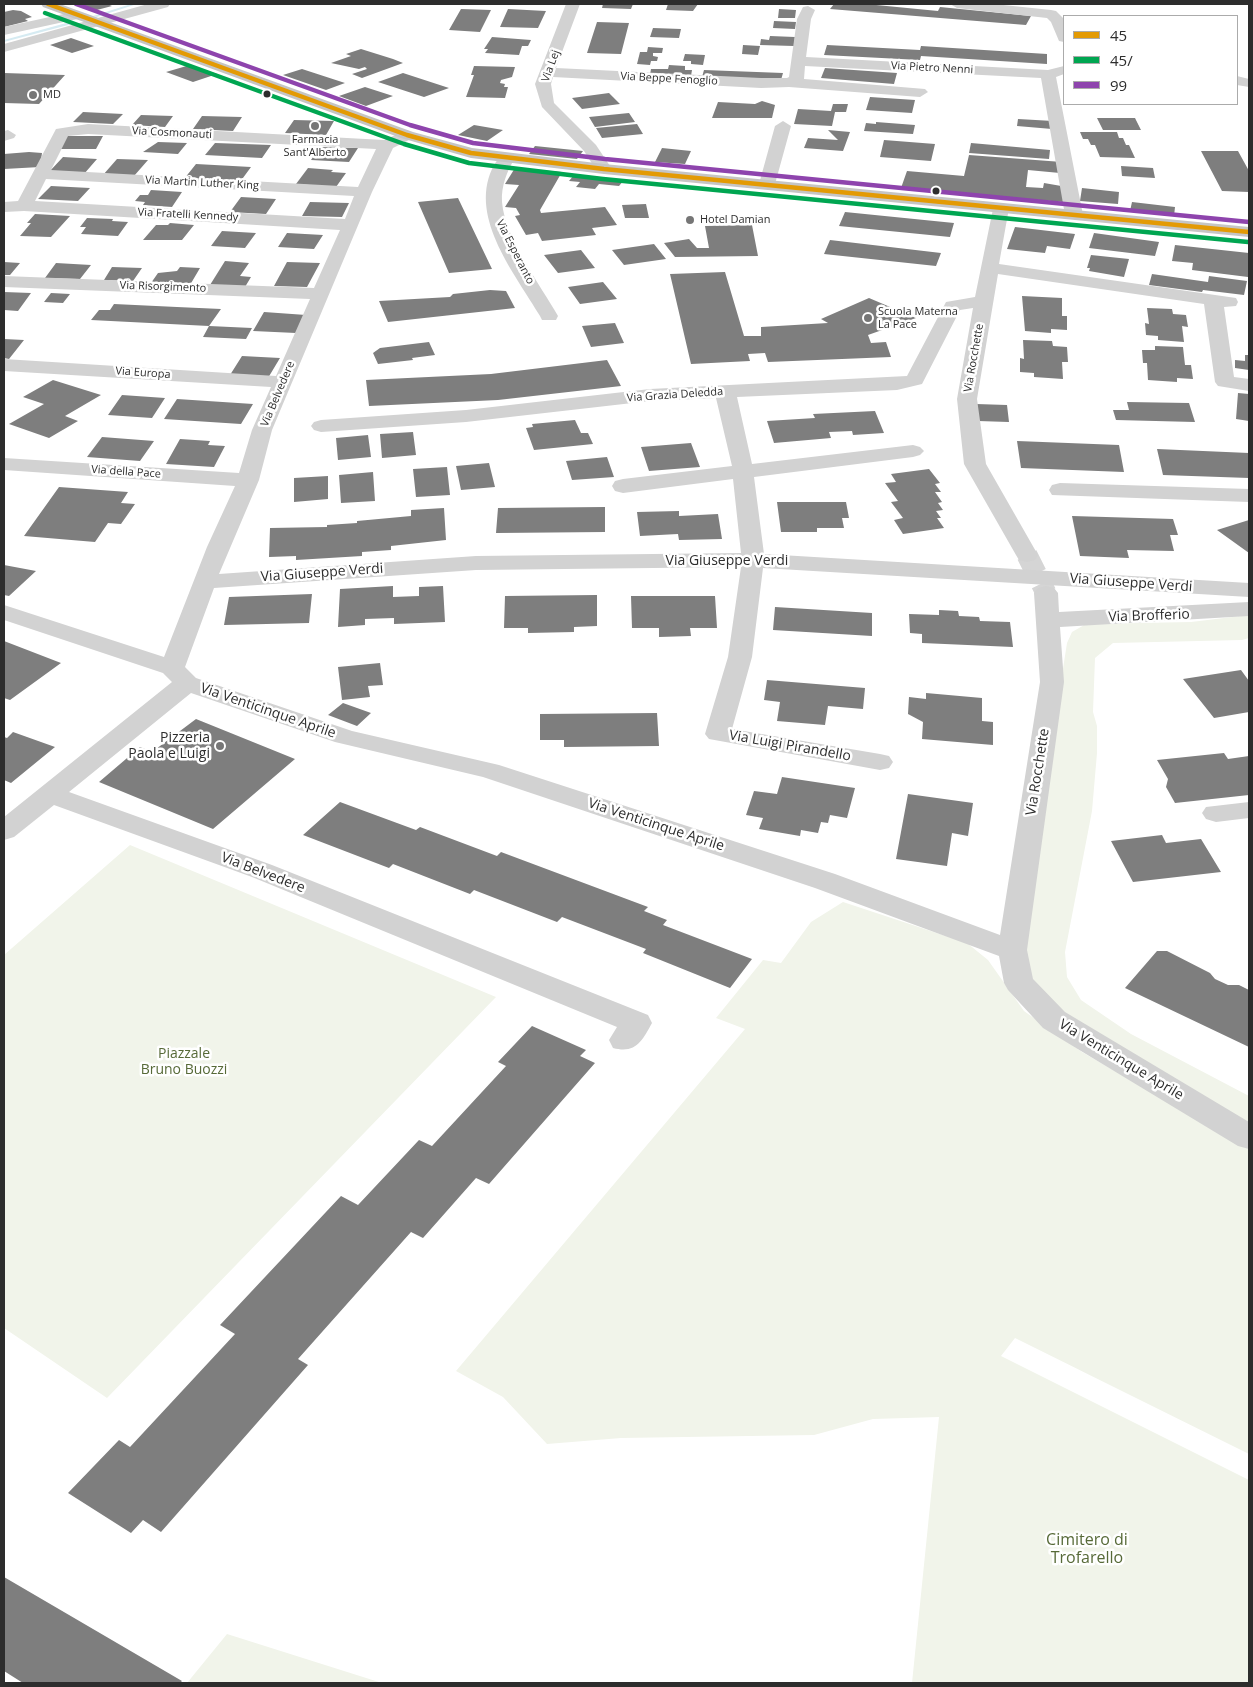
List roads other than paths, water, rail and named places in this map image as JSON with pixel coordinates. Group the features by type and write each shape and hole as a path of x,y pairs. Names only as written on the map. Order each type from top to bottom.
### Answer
{"main road":[{"path":"48,4 407,135 452,149 507,158 1249,232"}],"street":[{"path":"4,48 164,4"},
{"path":"120,31 137,23 164,4"},
{"name":"Via Lej","path":"573,4 543,84 548,104 590,148 604,168"},
{"path":"957,4 1051,14 1058,20 1063,35"},
{"path":"789,82 796,78 804,18 808,10"},
{"path":"4,31 77,15"},
{"name":"Via Pietro Nenni","path":"798,61 1048,74 1063,70"},
{"name":"Via Beppe Fenoglio","path":"549,72 761,83 789,82 920,92"},
{"path":"1048,74 1074,215"},
{"path":"767,184 783,126"},
{"name":"Via Cosmonauti","path":"24,206 62,132 73,130 88,129 386,145"},
{"path":"386,145 407,135"},
{"name":"Via Belvedere","path":"180,676 204,582 248,480 262,430 386,145"},
{"name":"Via Esperanto","path":"507,158 495,183 494,205 502,230 549,316"},
{"name":"Via Martin Luther King","path":"40,174 364,192"},
{"path":"4,207 24,206"},
{"name":"Via Fratelli Kennedy","path":"24,206 352,225"},
{"name":"Via Rocchette","path":"1000,208 991,268 966,399 974,464 1027,555"},
{"path":"991,268 1221,301 1225,382 1249,385"},
{"name":"Via Risorgimento","path":"4,280 322,294"},
{"name":"Via Grazia Deledda","path":"321,426 466,416 650,395 897,384 915,380 953,306 984,302"},
{"name":"Via Europa","path":"4,364 282,382"},
{"name":"Via Luigi Pirandello","path":"725,391 743,470 753,560 740,657 718,734 880,762"},
{"path":"623,486 743,470 913,451"},
{"name":"Via della Pace","path":"4,464 248,480"},
{"path":"1060,490 1249,496"},
{"name":"Via Giuseppe Verdi","path":"204,582 476,563 753,560 1249,590"},
{"name":"Via Rocchette","path":"1012,950 1052,682 1046,593"},
{"name":"Via Brofferio","path":"1048,620 1205,613 1249,609"},
{"name":"Via Venticinque Aprile","path":"4,612 344,737 499,774 825,881 1012,950 1019,983 1054,1020 1249,1136"},
{"path":"4,831 50,794 180,676"},
{"name":"Via Belvedere","path":"50,794 262,871 631,1031"},
{"path":"1216,813 1249,810"}],"waterway":[{"path":"95,16 135,4"},
{"path":"4,41 70,23"}],"tunnel":[{"path":"1027,555 1046,593"}],"place":[{"name":"MD","path":"33,95"},
{"name":"Farmacia Sant'Alberto","path":"315,126"},
{"name":"Hotel Damian","path":"690,220"},
{"name":"Scuola Materna La Pace","path":"868,318"},
{"name":"Pizzeria Paola e Luigi","path":"220,746"}],"park label":[{"name":"Piazzale Bruno Buozzi","path":"184,1062"},
{"name":"Cimitero di Trofarello","path":"1087,1549"}]}
